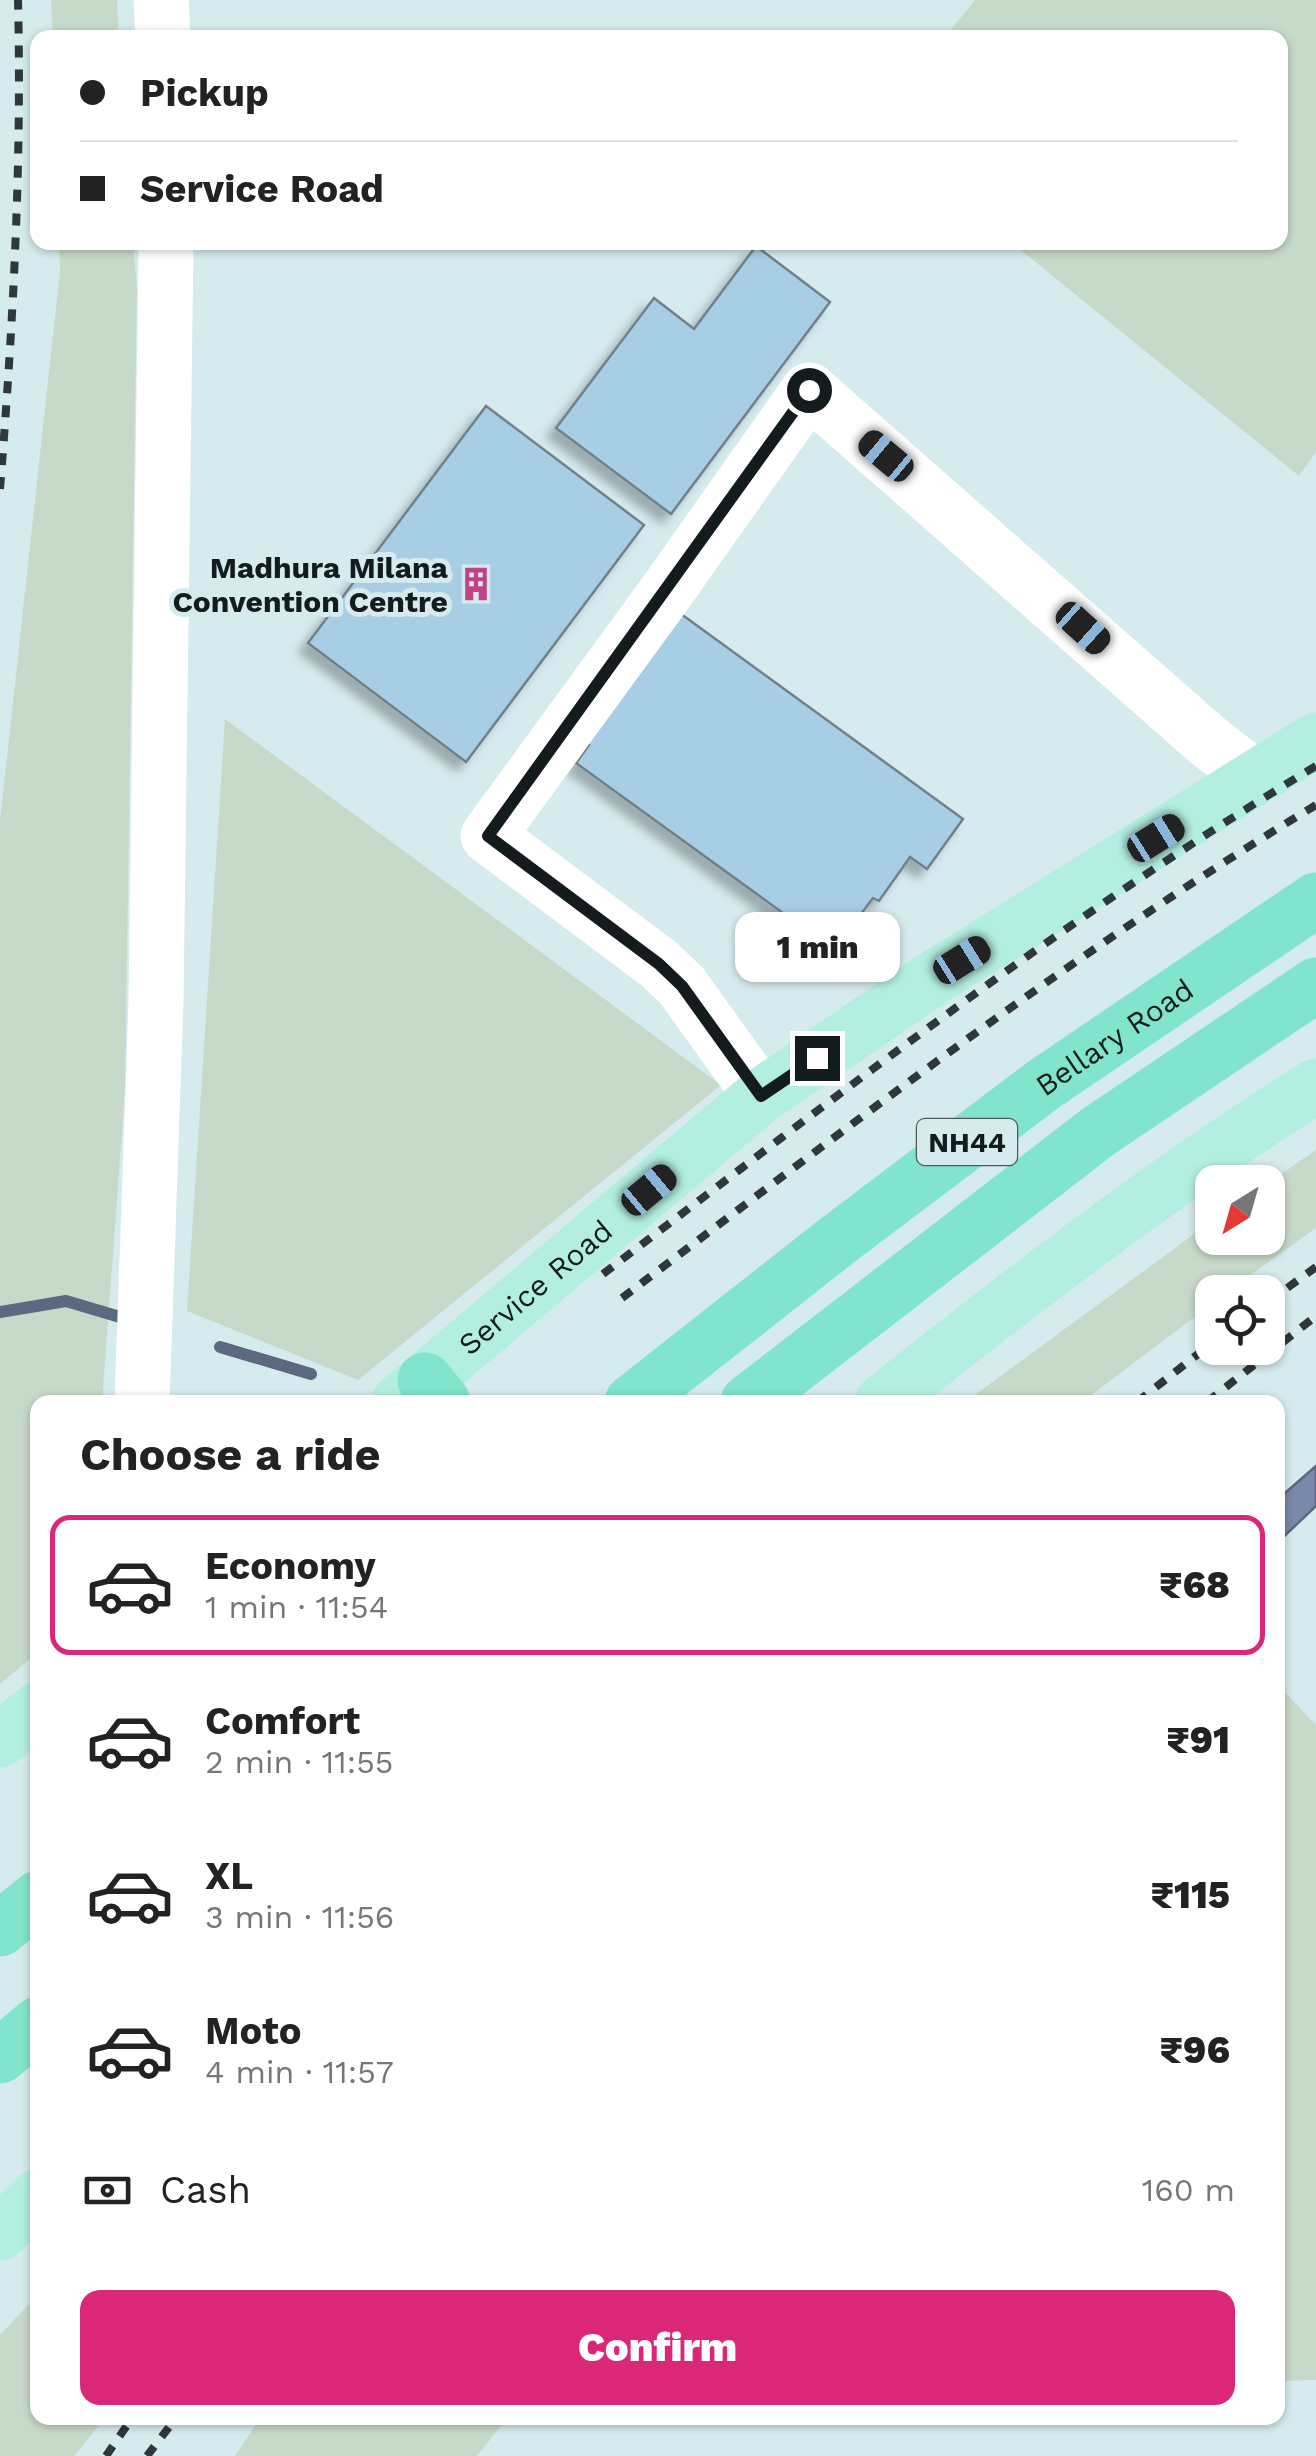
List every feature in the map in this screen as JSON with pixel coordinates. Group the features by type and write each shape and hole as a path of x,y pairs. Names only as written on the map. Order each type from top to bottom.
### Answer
{"highway":[{"name":"Bellary Road","path":"641,1395 1043,1084 1316,900"},
{"name":"NH44","path":"757,1395 1099,1131 1316,985"},
{"path":"0,1929 30,1905"},
{"path":"0,2056 30,2031"}],"main road":[{"name":"Service Road","path":"422,1395 761,1096 929,981 1316,740"},
{"path":"891,1395 1209,1153 1316,1086"},
{"path":"0,1740 30,1716"},
{"path":"0,2233 30,2204"}],"street":[{"path":"161,0 163,30"},
{"path":"142,1395 156,1002 166,250"},
{"path":"761,1096 682,986 659,964 488,836 809,390 1208,741 1254,777"}],"green space":[{"path":"51,0 117,0 119,30 53,30"},
{"path":"975,0 1316,0 1316,452 1299,476 1021,250 1288,250 1288,30 951,30"},
{"path":"59,250 134,250 137,288 125,1091 103,1395 30,1395 30,1659 0,1684 0,821"},
{"path":"225,719 721,1085 358,1380 187,1311"},
{"path":"1316,1150 1316,1228 1285,1250 1285,1171"},
{"path":"1195,1233 1195,1255 1278,1255 1251,1275 1195,1275 1195,1317 1091,1395 975,1395"},
{"path":"1285,1692 1316,1725 1316,2380 1285,2381"},
{"path":"30,2303 30,2425 99,2425 74,2456 0,2456 0,2335"},
{"path":"255,2425 501,2425 477,2456 235,2456"}],"water":[{"path":"1316,1466 1316,1506 1285,1535 1285,1493"}],"building":[{"path":"753,250 761,250 830,302 671,514 556,428 654,298 694,329"},
{"name":"Madhura Milana Convention Centre","path":"486,406 644,525 466,762 308,643"},
{"path":"666,603 963,819 927,869 910,857 879,901 873,898 834,950 576,763 589,745 572,732"}],"waterway":[{"path":"0,1312 66,1301 130,1320"},
{"path":"220,1347 311,1374"}],"railway":[{"path":"0,489 15,245 18,0"},
{"path":"603,1274 1041,946 1316,766"},
{"path":"622,1298 1049,980 1316,805"},
{"path":"1285,1290 1316,1267"},
{"path":"1216,1395 1316,1316"},
{"path":"1146,1395 1195,1356"},
{"path":"106,2456 127,2425"},
{"path":"147,2456 171,2425"}],"place":[{"name":"Madhura Milana Convention Centre","path":"476,584"}],"route":[{"path":"809,390 488,836 659,964 682,986 761,1096 817,1058"}]}
